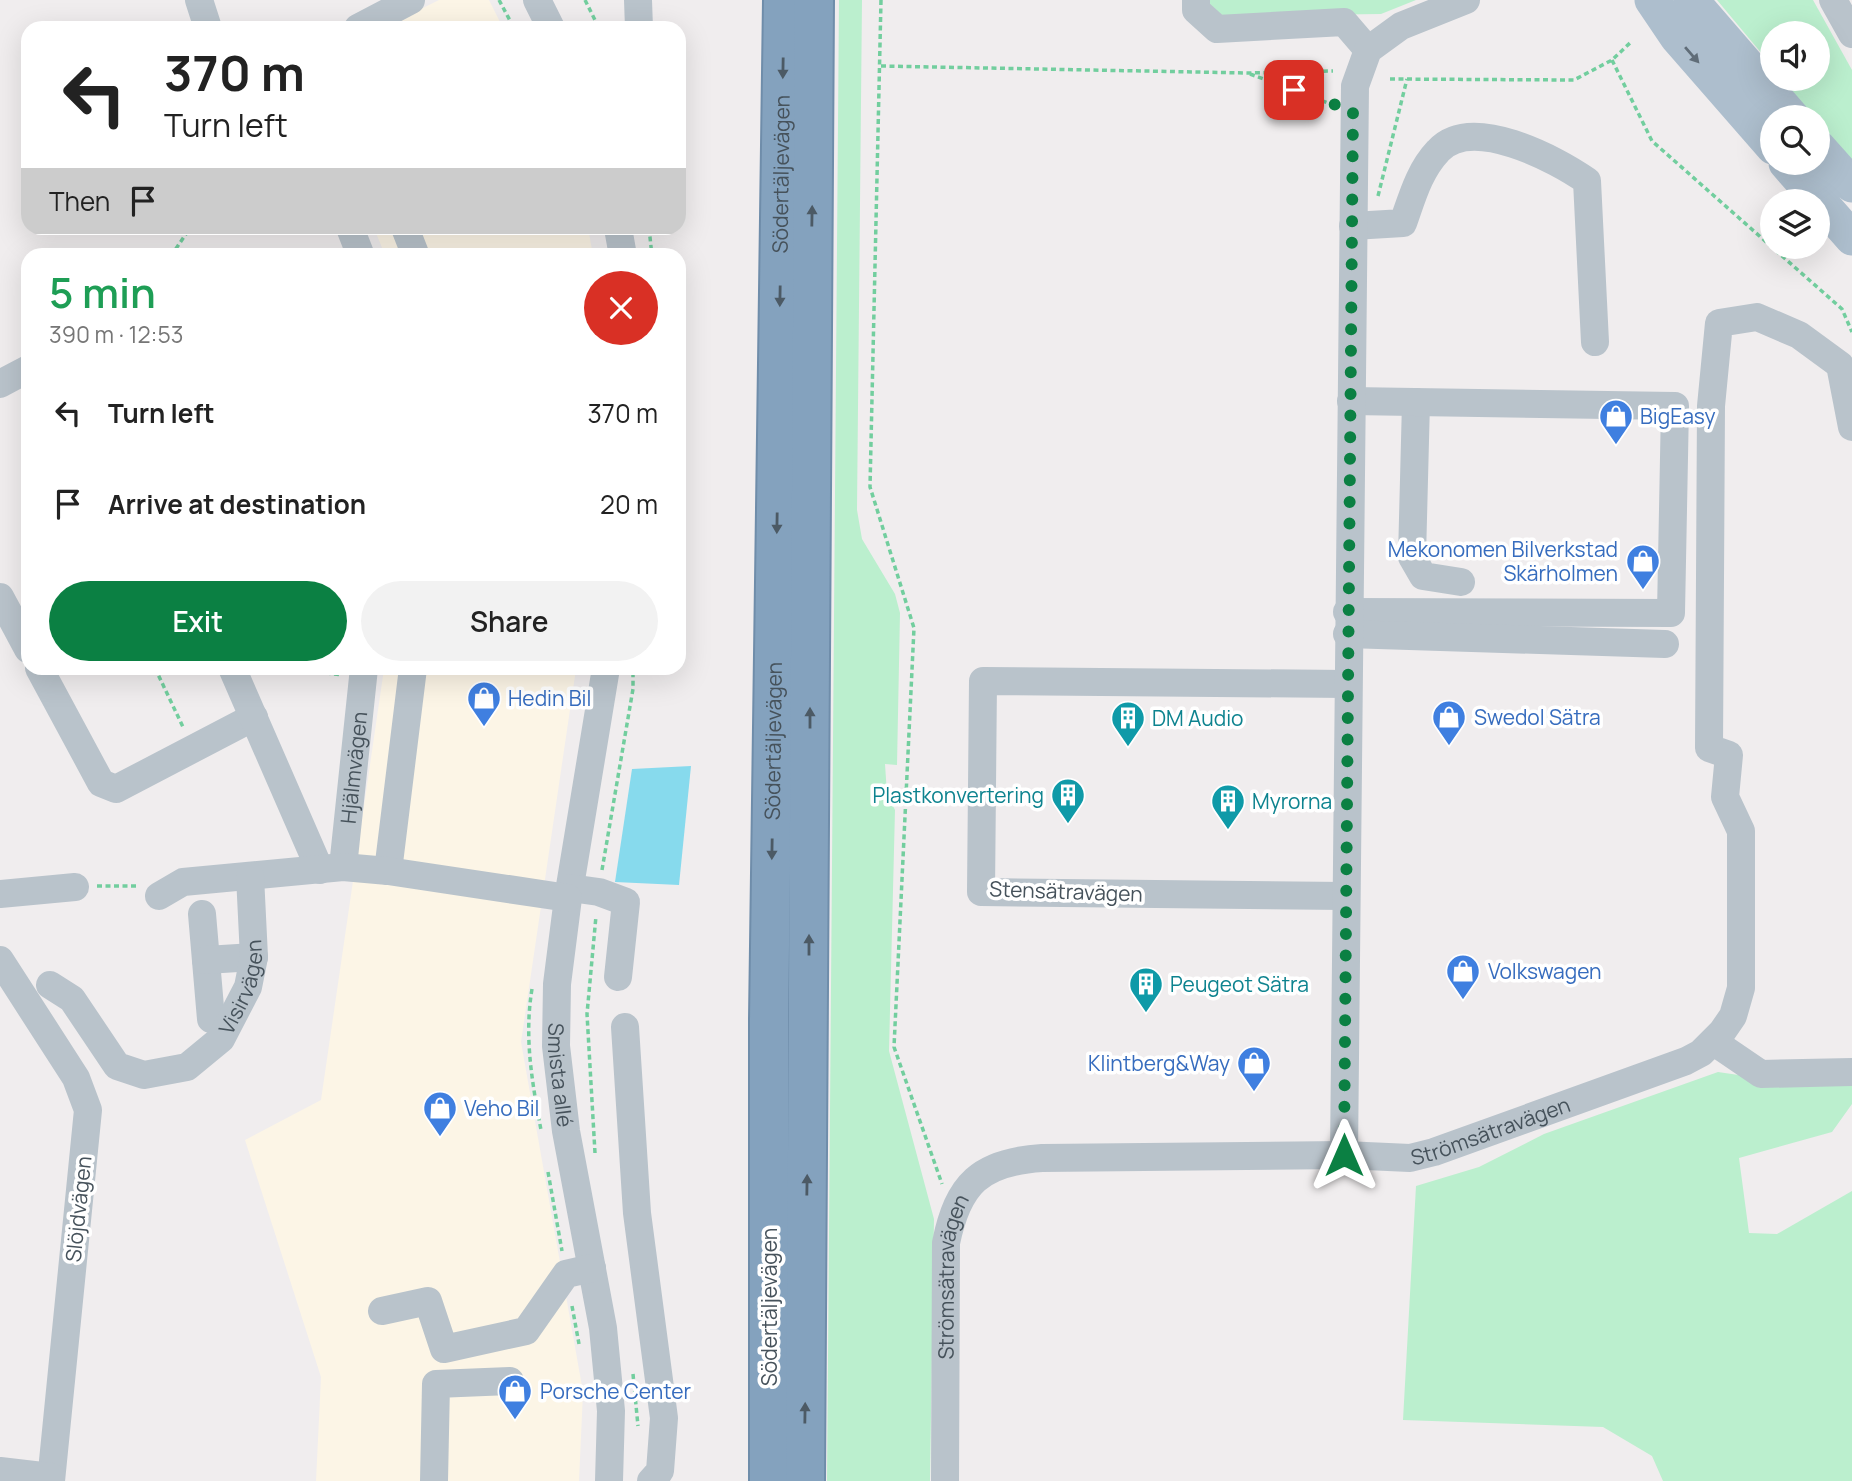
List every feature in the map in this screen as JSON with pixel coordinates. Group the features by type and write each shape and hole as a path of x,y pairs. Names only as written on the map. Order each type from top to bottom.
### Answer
{"highway":[{"name":"Södertäljevägen","path":"769,1481 769,1018 783,0"},
{"name":"Södertäljevägen","path":"804,1481 814,0"}],"main road":[{"path":"1652,0 1677,37 1760,132"},
{"path":"1691,0 1781,105"},
{"path":"1713,0 1726,17 1746,66"},
{"path":"1830,160 1852,185"},
{"path":"1797,175 1852,238"}],"street":[{"path":"199,0 206,21"},
{"path":"371,21 411,0"},
{"path":"537,0 548,21"},
{"path":"638,0 639,21"},
{"path":"1196,0 1196,10 1217,29 1344,22 1368,50"},
{"path":"1344,1155 1347,623 1355,86 1368,50 1401,26 1466,0"},
{"path":"1833,0 1852,34"},
{"path":"1353,226 1403,223 1418,179 1439,148 1469,136 1511,142 1561,163 1587,181 1595,342"},
{"name":"Strömsätravägen","path":"945,1481 946,1243 952,1213 960,1198 978,1177 1002,1163 1023,1159 1344,1155 1410,1158 1434,1152 1686,1061 1714,1042 1733,1016 1741,988 1741,831 1725,797 1729,755 1709,748 1708,734 1711,406 1719,323 1757,317 1799,335 1840,365 1852,427"},
{"path":"0,384 21,373"},
{"path":"1347,623 1671,613 1675,406 1351,401"},
{"path":"1416,402 1412,557 1423,576 1461,582"},
{"path":"0,597 21,636"},
{"path":"1347,623 1665,644"},
{"path":"42,675 101,783 116,789 254,717"},
{"path":"235,675 332,869"},
{"name":"Hjälmvägen","path":"332,869 358,675"},
{"path":"388,870 412,675"},
{"name":"Smista allé","path":"605,675 557,984 556,1046 566,1131 603,1328 611,1411 609,1481"},
{"name":"Stensätravägen","path":"1345,896 981,892 983,681 1347,684"},
{"path":"159,896 183,882 332,869 388,870 569,893 599,892 626,902 618,977"},
{"name":"Visirvägen","path":"50,985 72,999 117,1066 144,1075 187,1067 221,1039 243,1000 254,957 250,876"},
{"path":"0,894 75,887"},
{"path":"202,914 211,1019"},
{"path":"206,960 254,957"},
{"name":"Slöjdvägen","path":"0,960 76,1078 88,1110 51,1479"},
{"path":"625,1027 637,1213 664,1418 660,1471 651,1481"},
{"path":"1714,1042 1761,1074 1852,1072"},
{"path":"382,1311 428,1301 444,1349 526,1331 566,1274 592,1268"},
{"path":"434,1481 436,1384 510,1381"},
{"path":"0,1471 51,1479"}],"path":[{"path":"499,0 510,21"},
{"path":"585,0 596,21"},
{"path":"881,0 870,487 914,628 894,1047 952,1213"},
{"path":"1390,79 1574,80 1612,60 1631,42"},
{"path":"1612,60 1651,141 1842,309 1852,332"},
{"path":"881,66 1248,73 1333,71"},
{"path":"1248,73 1353,111"},
{"path":"158,675 193,748"},
{"path":"75,887 133,884 159,896"}],"shaded area":[{"path":"439,0 489,0 500,21 397,21"},
{"path":"377,235 589,235 592,248 382,248"},
{"path":"383,675 575,675 521,1042 583,1392 579,1481 316,1481 321,1377 245,1140 321,1100"}],"green space":[{"path":"839,0 862,0 857,510 862,539 895,594 900,613 897,765 885,764 887,794 895,810 889,1051 934,1219 930,1481 827,1481"},
{"path":"1204,0 1416,0 1381,14 1223,16"},
{"path":"1717,0 1813,0 1825,21 1760,21 1760,51"},
{"path":"1830,31 1852,70 1852,162 1830,136 1830,105 1804,105 1792,91 1830,91"},
{"path":"1718,1072 1766,1079 1852,1083 1852,1104 1832,1132 1739,1158 1749,1233 1777,1234 1852,1191 1852,1481 1663,1481 1652,1456 1603,1427 1403,1420 1416,1186 1479,1167 1544,1134"}],"water":[{"path":"691,766 679,885 615,882 632,769"}],"place":[{"name":"BigEasy","path":"1616,446"},
{"name":"Mekonomen Bilverkstad Skärholmen","path":"1643,591"},
{"name":"Hedin Bil","path":"484,728"},
{"name":"Swedol Sätra","path":"1449,747"},
{"name":"DM Audio","path":"1128,748"},
{"name":"Plastkonvertering","path":"1068,825"},
{"name":"Myrorna","path":"1228,831"},
{"name":"Volkswagen","path":"1463,1001"},
{"name":"Peugeot Sätra","path":"1146,1014"},
{"name":"Klintberg&Way","path":"1254,1093"},
{"name":"Veho Bil","path":"440,1138"},
{"name":"Porsche Center","path":"515,1421"}],"route":[{"path":"1294,90 1353,111 1344,1155"}]}
